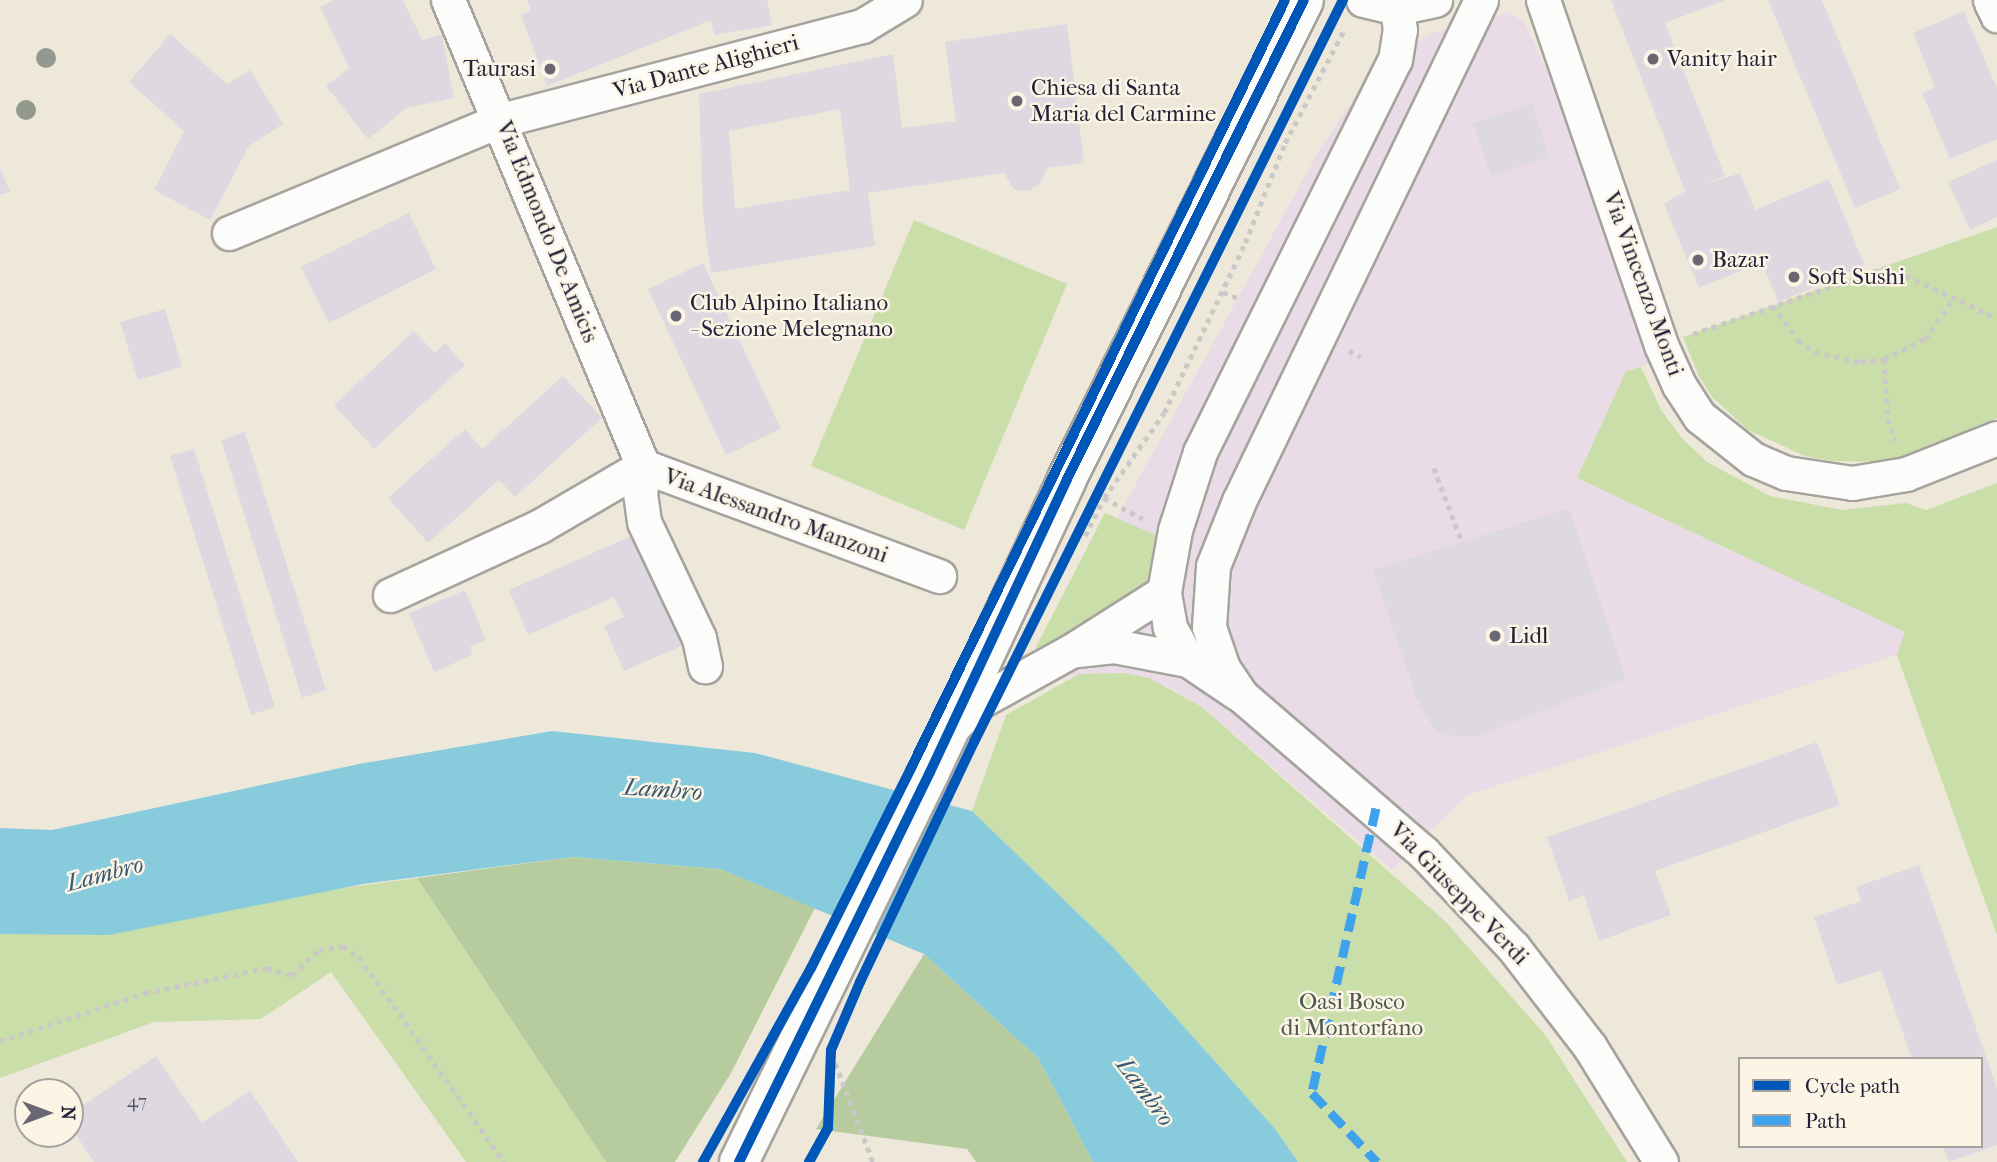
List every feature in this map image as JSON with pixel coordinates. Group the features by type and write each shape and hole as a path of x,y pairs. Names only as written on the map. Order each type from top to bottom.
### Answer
{"street":[{"name":"Via Edmondo De Amicis","path":"448,0 501,120 643,466"},
{"name":"Via Dante Alighieri","path":"229,233 501,120 862,26 905,0"},
{"path":"739,1162 951,729 1067,479 1304,0"},
{"path":"1356,7 1398,8 1435,0"},
{"path":"1242,696 1223,668 1209,627 1210,578 1217,554 1481,0"},
{"name":"Via Vincenzo Monti","path":"1543,0 1661,345 1679,385 1700,416 1753,459 1818,481 1852,483 1906,474 1997,438"},
{"path":"1990,0 1997,15"},
{"path":"1188,660 1170,627 1164,592 1175,530 1195,465 1395,60 1401,30 1398,8"},
{"path":"643,466 640,493 644,522 699,638 705,666"},
{"name":"Via Alessandro Manzoni","path":"390,595 551,520 643,466 939,576"},
{"path":"951,729 976,703 1071,651 1164,592"},
{"path":"1071,651 1114,646 1188,660 1242,696"},
{"name":"Via Giuseppe Verdi","path":"1242,696 1376,808 1477,905 1590,1047 1661,1162"}],"path":[{"path":"1076,545 1104,498 1164,413 1356,7"},
{"path":"1267,150 1298,88"},
{"path":"1661,345 1888,267 1997,318"},
{"path":"1773,306 1798,340 1815,352 1860,362 1884,359 1924,339 1954,298"},
{"path":"1884,359 1888,419 1906,474"},
{"path":"1076,545 1115,457"},
{"path":"1434,468 1462,542"},
{"path":"0,1041 145,993 267,968 292,975 319,950 343,946 359,957 504,1162"},
{"path":"830,1089 832,1046"},
{"path":"832,1046 873,1162"}],"shaded area":[{"path":"1508,12 1525,23 1677,356 1626,371 1577,478 1906,632 1897,655 1466,796 1392,870 1202,707 1169,687 1125,673 1079,674 1061,680 1061,648 1055,631 1317,154 1372,70 1428,34"}],"green space":[{"path":"914,220 1067,284 964,530 811,466"},
{"path":"1997,227 1997,418 1895,462 1832,461 1805,456 1748,430 1712,397 1699,376 1683,337"},
{"path":"1641,367 1661,410 1682,438 1707,462 1770,496 1842,510 1906,503 1926,510 1997,483 1997,935 1897,655 1905,632 1577,478 1626,371"},
{"path":"1105,513 1156,535 1146,601 1035,649"},
{"name":"Oasi Bosco di Montorfano","path":"1125,673 1149,678 1202,707 1446,922 1546,1036 1627,1162 1298,1162 1276,1130 1114,948 972,811 1006,715 1079,674"},
{"path":"572,857 720,869 815,908 731,1073 675,1162 606,1162 417,878"},
{"path":"417,878 606,1162 466,1162 331,972 261,1019 154,1022 0,1078 0,934"},
{"path":"924,954 1038,1058 1093,1162 976,1162 967,1149 816,1129"}],"water":[{"name":"Lambro","path":"552,731 755,753 972,811 1114,948 1276,1130 1298,1162 1093,1162 1038,1058 924,954 720,869 572,857 363,884 109,935 0,934 0,828 52,830 359,764"}],"building":[{"path":"334,0 403,0 422,40 442,35 454,98 407,108 368,139 326,86 349,68 320,7"},
{"path":"527,0 767,0 772,25 714,35 711,20 547,86 521,15 531,10"},
{"path":"1611,0 1725,0 1665,23 1725,176 1703,185 1740,173 1755,210 1829,179 1865,266 1778,302 1762,262 1699,288 1664,204 1685,191"},
{"path":"1768,0 1822,0 1900,189 1855,208"},
{"path":"1964,11 1997,88 1997,139 1950,159 1922,93 1935,87 1913,33"},
{"path":"1067,24 1084,163 1047,168 1040,184 1029,191 1014,190 1004,173 868,193 875,246 711,273 703,215 699,94 893,54 902,128 956,121 945,42","holes":["840,109 850,190 735,209 729,131"]},
{"path":"170,34 227,84 250,70 283,124 249,146 210,220 154,190 184,131 129,82"},
{"path":"1532,104 1549,157 1491,176 1473,123"},
{"path":"1997,160 1997,217 1970,230 1948,182"},
{"path":"0,167 10,192 0,195"},
{"path":"409,213 436,269 329,323 301,267"},
{"path":"703,263 781,429 726,455 648,289"},
{"path":"165,309 182,367 138,380 120,322"},
{"path":"414,331 435,353 445,343 465,365 374,449 334,405"},
{"path":"563,376 602,418 515,497 499,480 428,543 388,498 465,429 482,449"},
{"path":"245,432 326,690 302,698 221,440"},
{"path":"194,449 275,707 251,715 170,456"},
{"path":"1569,508 1626,679 1475,737 1443,735 1432,726 1416,697 1373,570"},
{"path":"636,534 684,645 624,671 604,626 624,617 614,597 528,635 509,590"},
{"path":"465,590 486,640 470,647 473,655 434,672 409,613"},
{"path":"1817,742 1840,805 1655,871 1671,915 1599,941 1584,895 1569,901 1547,837"},
{"path":"1919,865 1997,1088 1997,1145 1949,1162 1944,1148 1983,1148 1983,1057 1911,1057 1881,970 1837,985 1814,917 1861,901 1856,887"},
{"path":"156,1056 202,1123 250,1091 298,1162 94,1162 84,1147 84,1105"}],"marked path":[{"path":"1376,808 1312,1093 1377,1162"}],"cycle path":[{"path":"703,1162 811,968 1285,0"},
{"path":"739,1162 930,772 1067,479 1304,0"},
{"path":"809,1162 828,1128 831,1050 860,982 974,742 1343,0"}],"place":[{"name":"Vanity hair","path":"1653,59"},
{"name":"Taurasi","path":"550,69"},
{"name":"Chiesa di Santa Maria del Carmine","path":"1017,101"},
{"name":"Bazar","path":"1698,260"},
{"name":"Soft Sushi","path":"1794,277"},
{"name":"Club Alpino Italiano - Sezione Melegnano","path":"676,316"},
{"name":"Lidl","path":"1495,636"}]}
